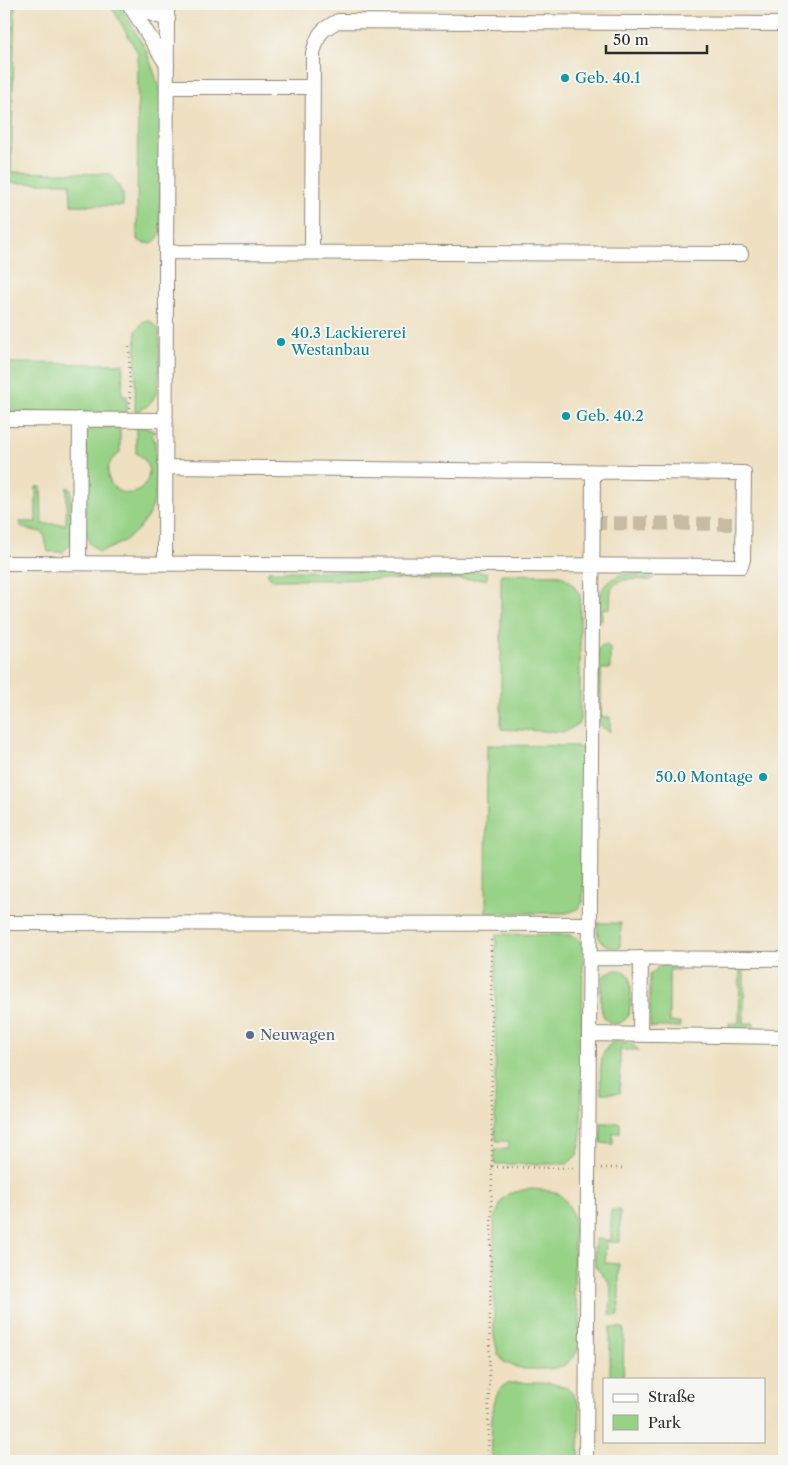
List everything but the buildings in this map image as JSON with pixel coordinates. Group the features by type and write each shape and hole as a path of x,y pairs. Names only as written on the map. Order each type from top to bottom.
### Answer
{"lane":[{"path":"129,4 167,66"},
{"path":"142,4 152,14 168,19"},
{"path":"165,564 167,4"},
{"path":"312,252 313,53 318,34 338,21 784,24"},
{"path":"167,87 313,87"},
{"path":"166,252 741,254"},
{"path":"4,419 166,420"},
{"path":"79,563 80,419"},
{"path":"4,563 741,566 743,559 744,474 166,467"},
{"path":"586,1461 592,472"},
{"path":"4,923 590,924"},
{"path":"590,958 784,959"},
{"path":"640,1035 641,958"},
{"path":"589,1034 784,1037"}],"path":[{"path":"130,347 130,420"},
{"path":"488,1461 492,1167 491,924"},
{"path":"492,1167 624,1168"}],"green space":[{"path":"4,4 15,4 11,172 111,174 123,194 123,206 71,205 70,183 4,183"},
{"path":"110,4 119,4 146,50 161,89 160,232 157,239 151,243 144,243 137,239 138,53"},
{"path":"148,320 157,327 160,336 157,390 145,408 135,412 136,331 143,322"},
{"path":"4,363 123,364 122,396 127,396 127,413 4,412"},
{"path":"120,427 120,453 112,460 108,468 108,476 111,484 117,490 124,493 132,493 141,489 146,483 149,471 143,458 136,453 136,427 146,428 155,432 152,434 155,442 155,498 149,514 132,535 124,541 99,552 90,544 85,532 86,435 90,428"},
{"path":"36,487 41,487 42,524 66,524 67,487 71,490 71,544 63,552 48,552 44,534 26,529 20,525 20,522 36,522"},
{"path":"268,571 487,572 487,579 272,580 268,575"},
{"path":"501,574 560,575 570,581 580,595 580,723 565,732 501,729"},
{"path":"623,574 652,574 654,578 651,580 634,579 617,583 611,592 610,608 602,609 602,621 599,621 601,592 608,582"},
{"path":"603,645 607,645 610,648 610,669 601,669 601,717 610,717 610,732 602,727 598,720 598,649"},
{"path":"487,745 576,746 581,748 584,753 583,902 576,910 566,913 486,913"},
{"path":"597,923 621,923 620,948 609,946 602,942 598,934"},
{"path":"496,934 569,935 574,936 583,946 581,1142 577,1155 567,1164 495,1164 495,1149 509,1149 509,1141 496,1141 495,1136"},
{"path":"661,964 674,964 679,970 669,970 669,1022 680,1023 680,1027 650,1027 650,975"},
{"path":"735,965 748,965 754,970 744,970 744,1023 754,1023 754,1028 729,1028 729,1023 739,1023 740,970 730,970"},
{"path":"616,970 624,971 628,974 631,984 631,996 628,1016 624,1021 615,1025 603,1015 601,995 603,978 609,972"},
{"path":"615,1041 628,1043 639,1050 620,1050 620,1093 601,1093 600,1071 602,1057 609,1046"},
{"path":"601,1123 620,1123 620,1133 613,1133 613,1144 601,1143"},
{"path":"527,1189 545,1190 558,1194 567,1203 574,1220 574,1293 580,1314 580,1347 573,1358 565,1365 551,1369 524,1369 504,1362 498,1354 494,1336 494,1220 502,1200 508,1194"},
{"path":"611,1210 620,1210 620,1242 606,1242 605,1263 619,1264 619,1315 610,1315 611,1287 595,1266 595,1239 611,1240"},
{"path":"610,1327 624,1328 623,1378 610,1378"},
{"path":"511,1383 550,1383 567,1388 580,1407 579,1461 492,1461 491,1431 493,1407 496,1396 501,1388"}],"tunnel":[{"path":"592,523 744,524"}],"place":[{"name":"Geb. 40.1","path":"565,78"},
{"name":"40.3 Lackiererei Westanbau","path":"281,342"},
{"name":"Geb. 40.2","path":"566,416"},
{"name":"50.0 Montage","path":"763,777"},
{"name":"Neuwagen","path":"250,1035"}]}
